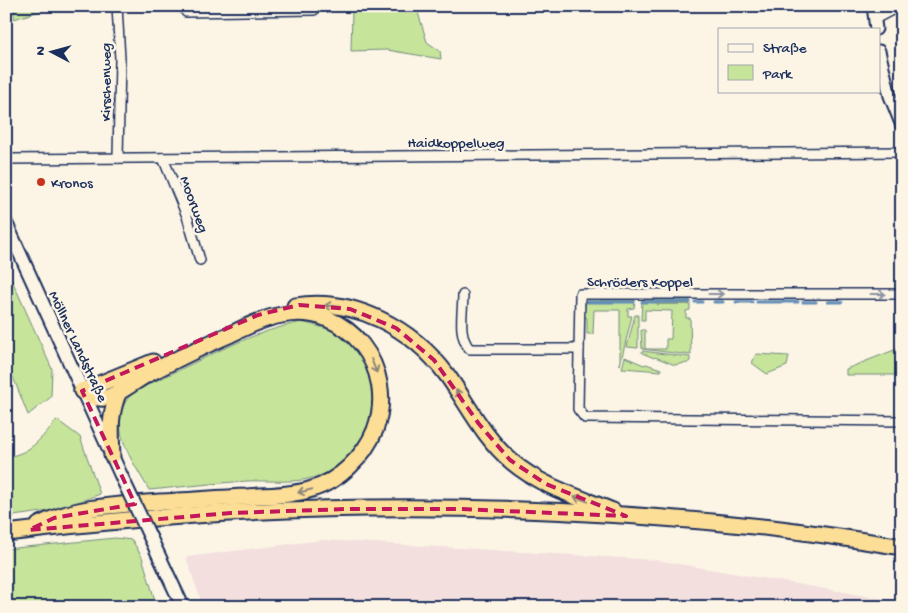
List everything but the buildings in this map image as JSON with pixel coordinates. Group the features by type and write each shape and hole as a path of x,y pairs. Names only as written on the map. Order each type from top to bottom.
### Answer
{"highway":[{"path":"82,391 164,358 258,315 299,305 350,309 365,313 396,328 421,347 446,374 490,439 510,460 546,484 626,516"},
{"path":"29,530 54,518 96,508 283,495 314,489 336,478 361,454 374,433 381,404 375,364 359,341 349,331 331,321 312,315 298,314 284,314 254,324 209,344 105,398 91,396 82,391"},
{"path":"112,456 111,417 120,391"},
{"path":"6,533 106,521 231,513 347,509 459,509 626,516 773,528 902,547"}],"main road":[{"name":"Möllner Landstraße","path":"6,223 183,607"}],"street":[{"name":"Kirschenweg","path":"117,6 120,60 118,158"},
{"path":"186,12 227,9 314,10 314,6"},
{"path":"873,6 875,24"},
{"path":"875,24 890,11 902,8"},
{"path":"880,55 890,96 902,126"},
{"name":"Haidkoppelweg","path":"10,159 902,152"},
{"name":"Moorweg","path":"163,158 187,216 200,260"},
{"path":"463,294 463,335 470,349 578,349"},
{"name":"Schröders Koppel","path":"902,294 580,294 578,349 578,409 585,418 902,421"}],"highlighted area":[{"path":"299,305 350,309 396,328 434,360 479,424 510,460 546,484 626,516 459,509 347,509 231,513 29,530 54,518 135,504 82,391 258,315"}],"shaded area":[{"path":"323,540 656,560 902,602 902,607 203,607 186,557"}],"green space":[{"path":"14,6 44,6 50,8 14,19"},
{"path":"361,6 416,6 427,42 440,51 441,59 387,50 351,51 352,10"},
{"path":"6,267 52,369 51,397 28,415 6,359"},
{"path":"596,296 600,300 635,300 634,308 628,309 628,316 632,316 620,365 620,310 594,310 593,334 587,334 587,318 584,317 585,306 589,299"},
{"path":"642,300 690,300 690,310 686,311 686,318 690,318 691,355 642,349 641,330 645,330 645,349 666,349 666,339 671,339 672,311 645,310 645,320 641,320"},
{"path":"635,315 638,315 638,348 627,347"},
{"path":"301,322 330,330 344,338 357,352 371,378 374,400 372,418 359,443 341,464 317,477 297,481 247,481 149,490 128,453 121,433 121,413 123,406 129,398 146,386 238,342"},
{"path":"902,347 902,375 846,375 846,369"},
{"path":"642,351 690,357 690,361 686,364 675,365 642,353"},
{"path":"756,354 789,356 787,366 767,374 752,363"},
{"path":"625,357 644,365 661,369 661,371 622,368"},
{"path":"57,420 80,437 100,494 57,510 6,517 6,457 29,449"},
{"path":"115,538 132,540 142,557 157,607 6,607 6,549"}],"waterway":[{"path":"588,302 634,302"},
{"path":"642,302 690,302"},
{"path":"695,302 702,302"},
{"path":"714,302 723,302"},
{"path":"736,302 752,302"},
{"path":"757,302 798,302"},
{"path":"803,302 816,302"},
{"path":"828,302 842,302"}],"place":[{"name":"Kronos","path":"41,182"}]}
